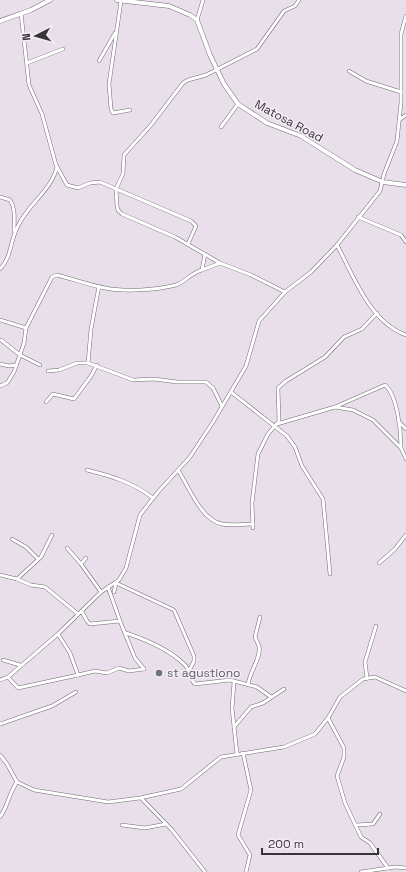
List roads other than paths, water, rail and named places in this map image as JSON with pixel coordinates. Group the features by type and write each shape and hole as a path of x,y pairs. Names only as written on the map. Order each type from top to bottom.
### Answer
{"street":[{"path":"0,21 50,0"},
{"path":"130,110 115,114 111,109 109,84 119,0 169,6 185,12 197,20 204,0"},
{"path":"285,292 252,275 220,263 188,244 122,214 118,210 116,190 123,174 124,155 151,125 177,90 188,80 206,75 217,68 257,49 284,11 293,8 299,0"},
{"path":"21,13 29,84 42,114 57,167 70,187 78,188 98,182 143,199 194,222 196,229 188,244"},
{"path":"112,598 116,583 126,568 140,515 153,498 190,457 231,392 246,366 257,324 269,308 285,292 311,272 337,245 380,191 384,174 397,141 401,92 401,34 406,16"},
{"name":"Matosa Road","path":"197,20 224,84 238,104 267,123 295,133 341,163 383,182 406,185"},
{"path":"100,61 116,33"},
{"path":"26,63 63,49"},
{"path":"348,71 366,81 401,92"},
{"path":"221,127 238,104"},
{"path":"399,120 406,115"},
{"path":"14,233 24,214 52,181 57,167"},
{"path":"0,197 10,200 14,210 14,233 9,256 0,268"},
{"path":"358,217 401,235 406,242"},
{"path":"337,245 368,302 377,314 391,329 406,335"},
{"path":"202,270 205,254"},
{"path":"0,386 7,384 20,355 26,328 50,279 54,276 99,286 136,291 175,285 182,282 190,274 220,263"},
{"path":"88,362 99,286"},
{"path":"276,425 278,388 286,381 325,357 344,338 357,333 377,314"},
{"path":"0,320 26,328"},
{"path":"2,340 20,355 40,365"},
{"path":"48,371 59,370 80,362 88,362 134,380 154,379 177,382 206,382 213,388 222,406"},
{"path":"0,364 9,366 16,365"},
{"path":"46,402 53,394 74,399 91,376 96,365"},
{"path":"252,528 252,503 258,454 268,434 276,425 335,407 385,385 390,392 399,422 401,448 406,459"},
{"path":"231,392 276,425 293,443 302,466 322,499 330,574"},
{"path":"335,407 353,410 365,415 373,420 401,448"},
{"path":"399,422 406,429"},
{"path":"86,470 118,478 138,487 153,498"},
{"path":"178,470 189,486 198,506 214,521 224,524 252,524"},
{"path":"17,579 38,559 52,535"},
{"path":"379,563 406,535"},
{"path":"12,539 26,547 38,559"},
{"path":"66,548 81,564 101,592"},
{"path":"81,564 86,558"},
{"path":"0,575 49,589 78,614"},
{"path":"0,680 8,677 58,634 101,592 116,583"},
{"path":"116,583 174,610 194,656 194,661 189,672"},
{"path":"110,586 114,592"},
{"path":"8,677 18,688 78,676 95,671 107,673 119,668 143,670 135,658 120,621 112,598 110,586"},
{"path":"82,612 86,621 90,624 120,621"},
{"path":"248,684 249,677 259,650 255,637 260,617"},
{"path":"367,678 365,662 376,626"},
{"path":"126,633 158,646 186,666 191,680 195,684 230,680 256,687 271,697"},
{"path":"58,634 72,657 78,676"},
{"path":"3,660 21,665"},
{"path":"0,755 17,782 34,790 108,802 140,798 181,789 193,781 217,759 224,756 284,747 307,738 319,730 340,697 363,679 375,677 406,692"},
{"path":"234,682 232,708 237,754"},
{"path":"234,727 246,710 263,703 284,689"},
{"path":"0,724 52,706 76,692"},
{"path":"328,718 344,748 344,757 337,776 345,803 361,837 370,843 388,868"},
{"path":"243,753 251,790 238,835 250,855 246,872"},
{"path":"0,817 5,810 9,796 17,782"},
{"path":"140,798 166,824 205,872"},
{"path":"355,825 373,824 380,814"},
{"path":"122,825 145,828 166,824"},
{"path":"361,872 388,868 406,868"}],"place":[{"name":"st agustiono","path":"159,673"}]}
